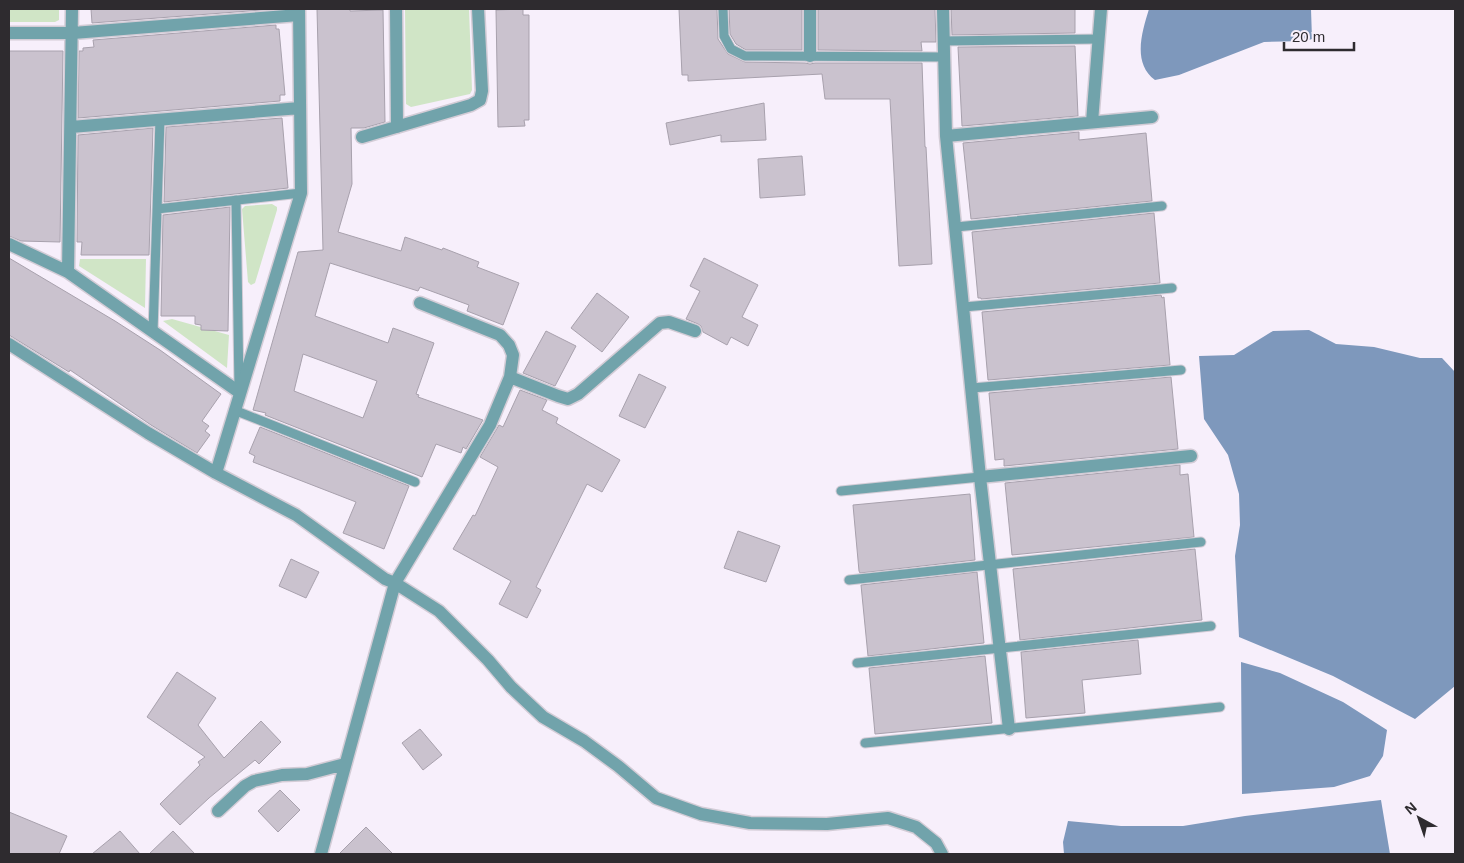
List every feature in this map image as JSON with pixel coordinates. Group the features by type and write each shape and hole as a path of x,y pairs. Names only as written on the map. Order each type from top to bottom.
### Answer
{"street":[{"path":"68,272 72,9"},
{"path":"396,9 398,127"},
{"path":"362,137 471,105 480,100 482,92 478,9"},
{"path":"810,9 810,56"},
{"path":"942,9 946,136 980,477 1008,728"},
{"path":"1092,122 1101,9"},
{"path":"9,33 73,33 299,12 301,193 239,392 216,473"},
{"path":"71,127 300,108"},
{"path":"946,136 1152,117"},
{"path":"9,244 68,272 239,392"},
{"path":"321,854 395,583 490,424 510,377 513,355 509,345 500,335 420,303"},
{"path":"510,377 568,399 578,394 660,323 669,322 695,331"},
{"path":"9,344 148,433 216,473 296,515 385,579 395,583 438,611 488,660 511,687 543,717 584,741 618,766 656,798 700,814 750,823 827,824 888,818 916,827 936,843 942,854"},
{"path":"980,477 1191,456"},
{"path":"218,811 245,786 254,781 282,775 307,774 345,764"}],"lane":[{"path":"723,9 724,36 731,49 746,56 944,57"},
{"path":"944,41 1098,39"},
{"path":"153,332 160,119"},
{"path":"157,209 301,193"},
{"path":"236,200 239,392"},
{"path":"956,227 1162,206"},
{"path":"964,308 1172,288"},
{"path":"972,388 1181,370"},
{"path":"234,410 415,482"},
{"path":"841,491 980,477"},
{"path":"849,580 1201,542"},
{"path":"857,663 1211,626"},
{"path":"865,743 1220,707"}],"green space":[{"path":"9,9 59,9 59,20 55,22 9,22"},
{"path":"405,9 469,9 472,90 470,94 411,107 406,104"},
{"path":"272,204 277,207 277,210 255,283 251,285 248,282 242,209 245,206"},
{"path":"80,259 146,259 145,308 79,266"},
{"path":"172,319 229,335 227,368 163,321"}],"water":[{"path":"1149,9 1311,9 1312,39 1306,41 1264,42 1179,75 1155,80 1143,65 1141,56 1142,37"},
{"path":"1309,330 1336,344 1374,347 1420,358 1442,358 1455,372 1455,686 1415,719 1333,676 1239,637 1235,556 1240,525 1239,494 1228,455 1204,419 1199,356 1234,355 1273,331"},
{"path":"1241,662 1280,673 1343,702 1387,730 1383,756 1370,776 1334,787 1242,794"},
{"path":"1381,800 1390,854 1064,854 1063,842 1068,821 1121,826 1183,826 1245,816"}],"building":[{"path":"91,9 275,9 92,23"},
{"path":"317,9 383,10 385,122 364,128 351,128 352,184 338,232 401,251 405,237 442,250 443,248 479,262 477,267 519,283 503,325 467,311 469,305 420,287 418,291 330,263 315,316 388,343 393,328 434,343 416,394 419,395 418,397 483,420 466,449 463,447 461,453 436,444 422,477 265,415 266,413 253,410 298,252 323,250","holes":["303,354 377,381 363,418 294,391"]},
{"path":"523,9 523,15 529,15 529,120 524,120 525,126 498,127 496,10"},
{"path":"679,9 717,9 718,39 728,54 745,62 810,64 922,63 932,264 899,266 890,99 825,99 822,74 688,81 688,75 682,75"},
{"path":"729,9 802,9 802,50 746,50 736,44 730,34"},
{"path":"818,9 935,9 936,42 921,42 922,51 818,50"},
{"path":"951,9 1075,9 1075,33 952,35"},
{"path":"276,25 276,29 279,29 285,95 280,95 280,101 78,118 79,51 83,51 83,48 94,47 93,40"},
{"path":"1075,46 1078,116 962,126 958,47"},
{"path":"9,51 63,51 60,242 21,241 9,236"},
{"path":"764,103 766,140 721,142 721,135 670,145 666,123"},
{"path":"282,118 288,188 164,202 166,127"},
{"path":"153,128 149,255 81,255 82,242 77,242 78,135"},
{"path":"1079,132 1079,140 1146,133 1152,201 971,219 963,143"},
{"path":"802,156 805,195 760,198 758,159"},
{"path":"230,207 228,331 201,330 201,325 195,324 195,316 161,316 163,215"},
{"path":"1154,213 1160,283 978,298 972,232"},
{"path":"9,258 115,321 160,350 221,394 202,421 209,426 205,431 210,435 197,453 151,425 70,370 69,372 9,335"},
{"path":"704,258 758,285 742,317 758,325 748,346 731,337 727,345 703,332 698,324 686,319 700,291 690,286"},
{"path":"597,293 629,317 602,352 571,328"},
{"path":"1161,295 1162,298 1164,297 1170,365 988,380 982,312"},
{"path":"546,331 576,346 555,386 523,373"},
{"path":"639,374 666,387 645,428 619,416"},
{"path":"1171,377 1178,449 1004,466 1004,459 995,460 989,393"},
{"path":"520,390 547,400 542,410 558,418 556,423 620,460 602,492 587,484 536,587 541,590 527,618 499,604 511,581 453,549 473,515 475,516 498,467 480,457 499,425 503,427"},
{"path":"260,427 409,486 384,549 343,533 356,502 253,462 255,456 249,453"},
{"path":"1180,465 1180,475 1188,474 1194,537 1012,555 1005,483"},
{"path":"970,494 975,560 860,573 853,505"},
{"path":"738,531 780,546 766,582 724,568"},
{"path":"1195,549 1202,620 1020,640 1013,569"},
{"path":"291,559 319,572 306,598 279,586"},
{"path":"977,572 984,643 868,656 861,585"},
{"path":"1138,640 1141,674 1082,680 1085,713 1026,718 1021,652"},
{"path":"985,656 992,723 875,734 869,668"},
{"path":"177,672 216,698 198,725 224,758 261,721 281,742 259,764 255,760 180,825 160,804 200,765 198,762 205,757 147,717"},
{"path":"420,729 442,755 423,770 402,743"},
{"path":"280,790 300,810 278,832 258,811"},
{"path":"9,812 67,836 59,854 9,854"},
{"path":"366,827 393,854 339,854"},
{"path":"120,831 140,854 92,854"},
{"path":"173,831 195,854 149,854"}]}
